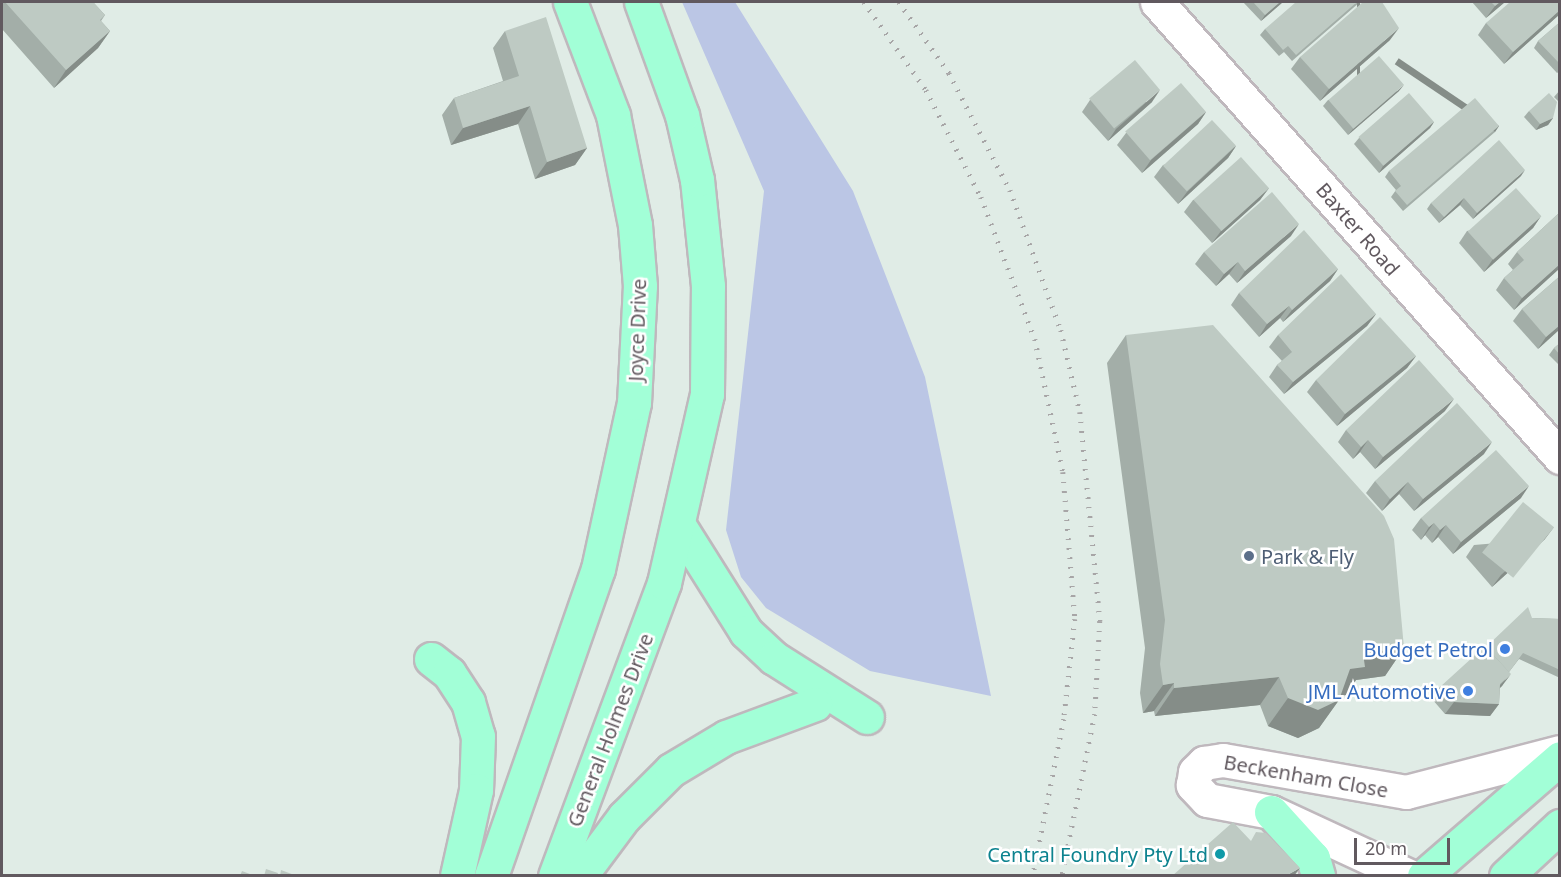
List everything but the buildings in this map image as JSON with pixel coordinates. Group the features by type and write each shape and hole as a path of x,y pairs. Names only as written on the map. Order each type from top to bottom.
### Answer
{"main road":[{"name":"Joyce Drive","path":"491,876 567,659 626,458 640,286 615,126 570,2"},
{"path":"641,2 682,115 697,180 707,274 707,394 680,527 746,632 774,658 867,717"},
{"name":"General Holmes Drive","path":"555,876 664,583 680,527"},
{"path":"431,659 449,673 468,702 478,736 476,790 457,876"},
{"path":"580,876 624,817 671,770 726,737 814,704"},
{"path":"1424,876 1560,758"},
{"path":"1271,812 1313,858 1318,876"},
{"path":"1506,876 1560,826"}],"street":[{"name":"Baxter Road","path":"1157,2 1560,457"},
{"name":"Beckenham Close","path":"1409,876 1271,812 1201,797 1194,785 1195,772 1204,763 1223,760 1406,792 1560,752"}],"shaded area":[{"path":"682,2 735,2 853,191 925,377 991,696 870,671 766,608 741,577 726,530 764,191"}],"railway":[{"path":"864,2 926,90 981,197 1035,339 1063,472 1075,619 1064,719 1033,876"},
{"path":"899,2 949,73 1010,190 1061,330 1080,412 1100,621 1095,714 1062,876"}],"place":[{"name":"Park & Fly","path":"1249,556"},
{"name":"Budget Petrol","path":"1505,649"},
{"name":"JML Automotive","path":"1468,691"},
{"name":"Central Foundry Pty Ltd","path":"1220,854"}]}
